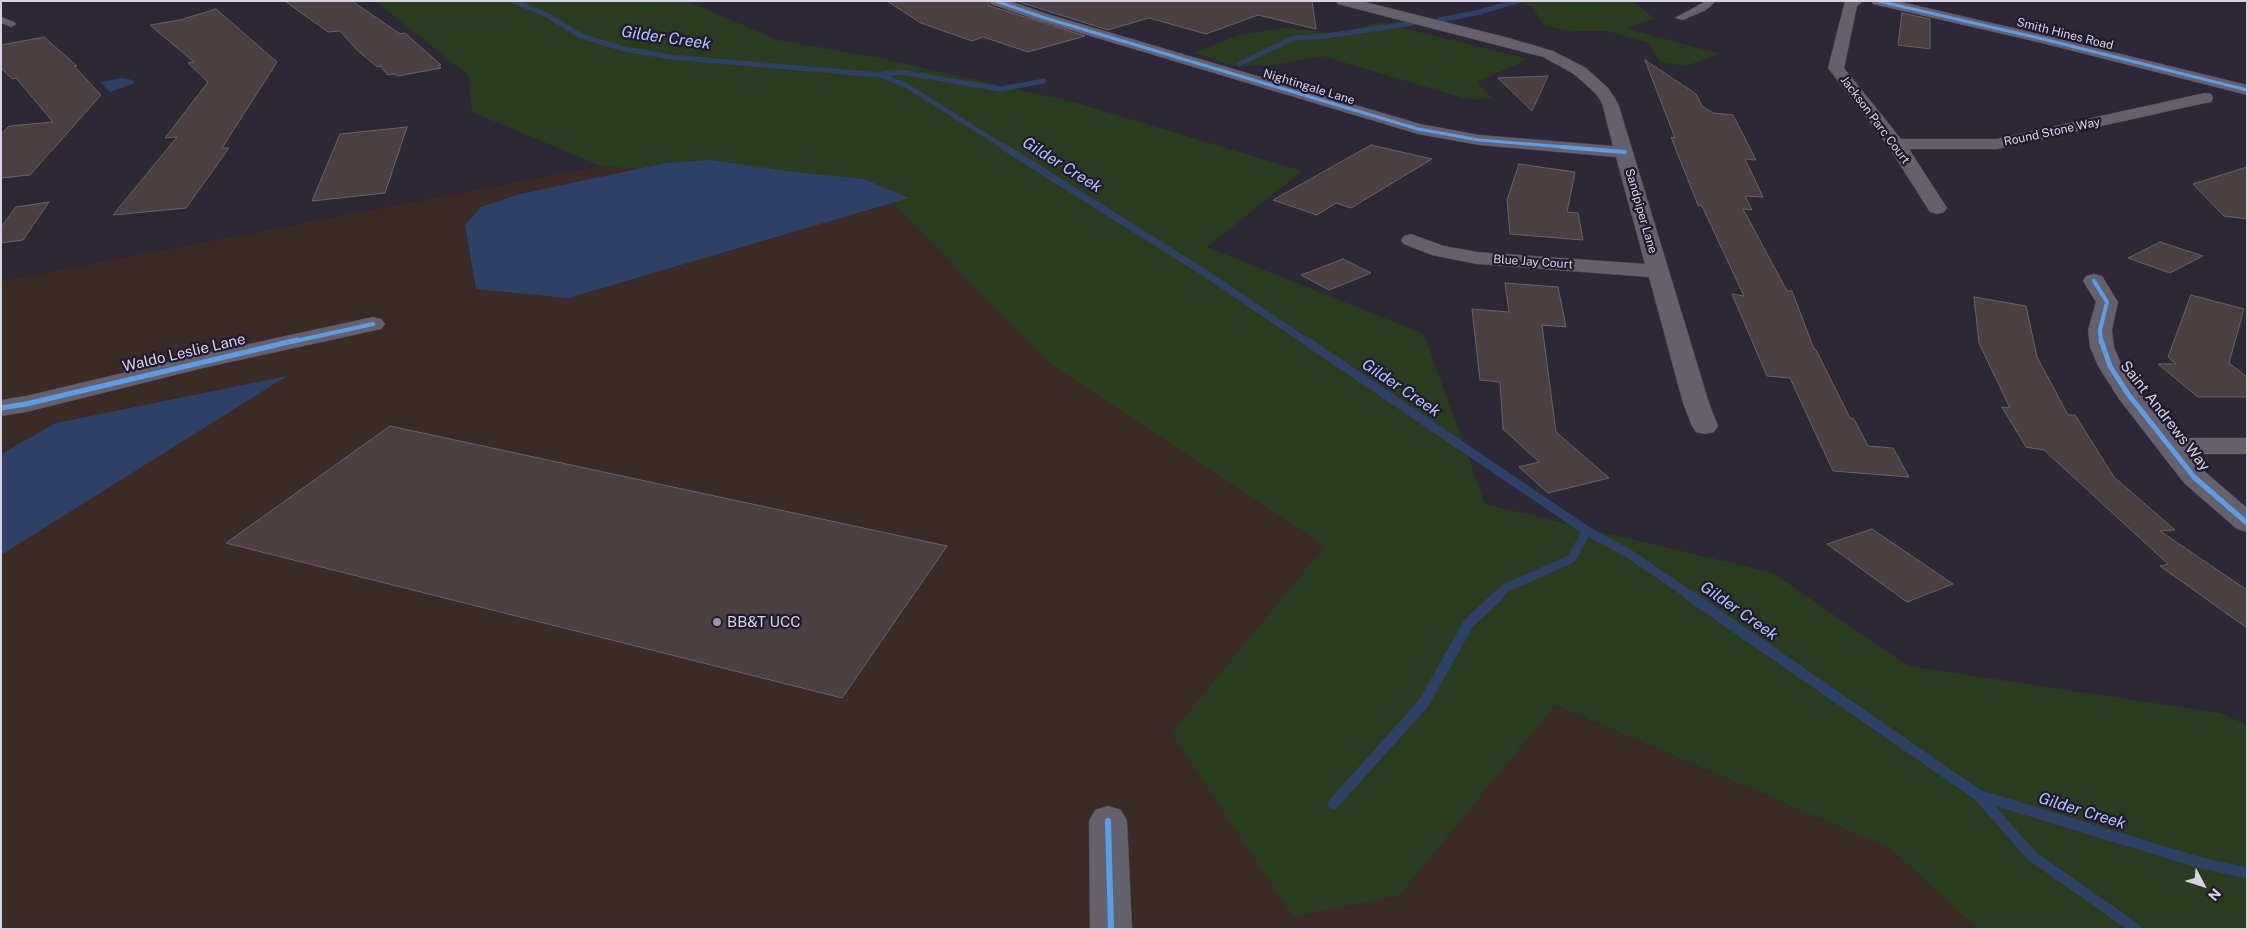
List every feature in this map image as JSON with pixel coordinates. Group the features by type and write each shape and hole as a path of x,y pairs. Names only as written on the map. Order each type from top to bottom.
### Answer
{"street":[{"name":"Nightingale Lane","path":"996,1 1051,20 1418,129 1479,140 1625,152"},
{"name":"Sandpiper Lane","path":"1343,1 1527,47 1565,62 1592,80 1602,90 1610,103 1696,403 1705,426"},
{"name":"Jackson Parc Court","path":"1856,1 1850,4 1836,68 1896,144 1937,208"},
{"name":"Smith Hines Road","path":"1878,1 2043,39 2247,90"},
{"name":"Round Stone Way","path":"1896,144 1997,144 2205,98"},
{"name":"Blue Jay Court","path":"1411,240 1438,251 1477,258 1658,271"},
{"name":"Saint Andrews Way","path":"2094,281 2107,302 2100,330 2102,347 2110,366 2128,394 2194,477 2247,523"},
{"name":"Waldo Leslie Lane","path":"1,408 26,404 203,361 374,324"},
{"path":"2168,446 2247,446"},
{"path":"1108,821 1111,929"}],"lane":[{"path":"1680,18 1703,8 1712,1"},
{"path":"1,20 12,24"}],"shaded area":[{"path":"601,166 878,188 1049,363 1325,546 1171,733 1399,896 1554,705 1891,849 1978,929 1,929 1,281"}],"green space":[{"path":"375,1 687,1 778,40 875,57 1077,103 1302,171 1207,247 1424,334 1485,504 1773,573 1908,666 2220,713 2247,725 2247,929 1978,929 1891,849 1555,705 1399,896 1293,917 1171,733 1325,546 1049,363 878,188 601,166 472,112 468,75"},
{"path":"1511,1 1633,1 1655,19 1625,28 1720,54 1686,66 1660,62 1649,43 1607,31 1570,31 1543,25 1533,7"},
{"path":"1378,22 1529,59 1477,82 1492,98 1470,100 1322,56 1274,65 1234,66 1194,53 1236,36 1286,27 1341,35"}],"water":[{"path":"122,78 132,80 134,83 110,92 101,82"},
{"path":"711,160 795,172 864,179 909,198 568,298 476,289 465,225 481,207 520,194 666,163"},
{"path":"287,376 1,555 1,454 56,423"}],"building":[{"path":"285,1 352,1 400,34 405,33 441,65 438,65 441,68 398,76 395,74 388,75 380,66 377,67 357,50 340,31 328,32"},
{"path":"887,1 987,1 990,6 1085,36 1028,52 983,37 972,41 921,23"},
{"path":"1016,1 1312,1 1316,29 1258,15 1206,34 1149,18 1108,30"},
{"path":"216,9 277,62 222,148 229,148 186,208 113,215 177,137 165,138 208,82 188,63 194,62 150,25 180,20"},
{"path":"1902,13 1930,19 1930,49 1898,45"},
{"path":"44,37 77,66 74,66 101,95 30,175 1,178 1,134 9,126 53,122 16,78 12,79 1,68 1,45"},
{"path":"1645,60 1696,94 1702,106 1713,113 1733,115 1756,160 1745,159 1763,197 1745,196 1752,210 1743,209 1787,291 1792,291 1814,349 1850,418 1854,419 1868,446 1893,448 1909,477 1833,471 1790,378 1767,376 1732,294 1744,296 1702,206 1698,205 1671,137 1675,138"},
{"path":"1548,76 1532,111 1498,78"},
{"path":"407,127 385,193 312,201 340,134"},
{"path":"1371,145 1432,159 1351,208 1336,203 1317,215 1273,200"},
{"path":"1519,164 1575,172 1567,212 1578,213 1583,240 1510,234 1507,200"},
{"path":"2247,167 2247,219 2224,216 2193,184"},
{"path":"49,202 23,240 1,243 1,227 16,207"},
{"path":"2160,242 2203,256 2170,273 2128,258"},
{"path":"1343,259 1371,273 1329,290 1301,275"},
{"path":"1505,283 1558,287 1566,327 1542,325 1556,432 1609,478 1548,493 1519,467 1539,462 1503,429 1500,382 1480,380 1472,309 1509,312"},
{"path":"2191,295 2244,309 2229,363 2247,377 2247,397 2198,397 2158,364 2176,364 2168,357"},
{"path":"1974,297 2026,306 2037,357 2068,415 2075,415 2114,477 2175,530 2160,531 2247,590 2247,628 2160,566 2168,564 2044,450 2026,447 2002,407 2010,408 1979,343"},
{"name":"BB&T UCC","path":"390,426 947,546 842,698 226,543"},
{"path":"1872,529 1953,584 1907,602 1827,544"}],"waterway":[{"name":"Gilder Creek","path":"513,1 547,15 581,36 624,49 671,57 880,75 907,86 1006,148"},
{"path":"1438,20 1476,13 1517,1"},
{"path":"1239,64 1294,38 1326,36 1413,23"},
{"path":"883,74 901,72 1000,89 1044,81"},
{"name":"Gilder Creek","path":"1004,147 1208,275 1307,342"},
{"name":"Gilder Creek","path":"1305,340 1587,531"},
{"path":"1497,596 1506,588 1571,559 1587,531"},
{"name":"Gilder Creek","path":"1587,531 1628,553 1691,596"},
{"path":"1333,804 1423,704 1469,623 1499,595"},
{"name":"Gilder Creek","path":"1689,595 1978,795 2201,863 2247,873"},
{"path":"1979,796 2032,856 2136,929"}],"cycle path":[{"path":"996,1 1042,17 1418,129 1479,140 1625,152"},
{"path":"1878,1 2043,39 2247,90"},
{"path":"2094,281 2107,302 2100,330 2102,347 2110,366 2128,394 2194,477 2247,523"},
{"path":"1,408 26,404 203,361 373,324"},
{"path":"1108,821 1111,929"}],"place":[{"name":"BB&T UCC","path":"717,622"}]}
